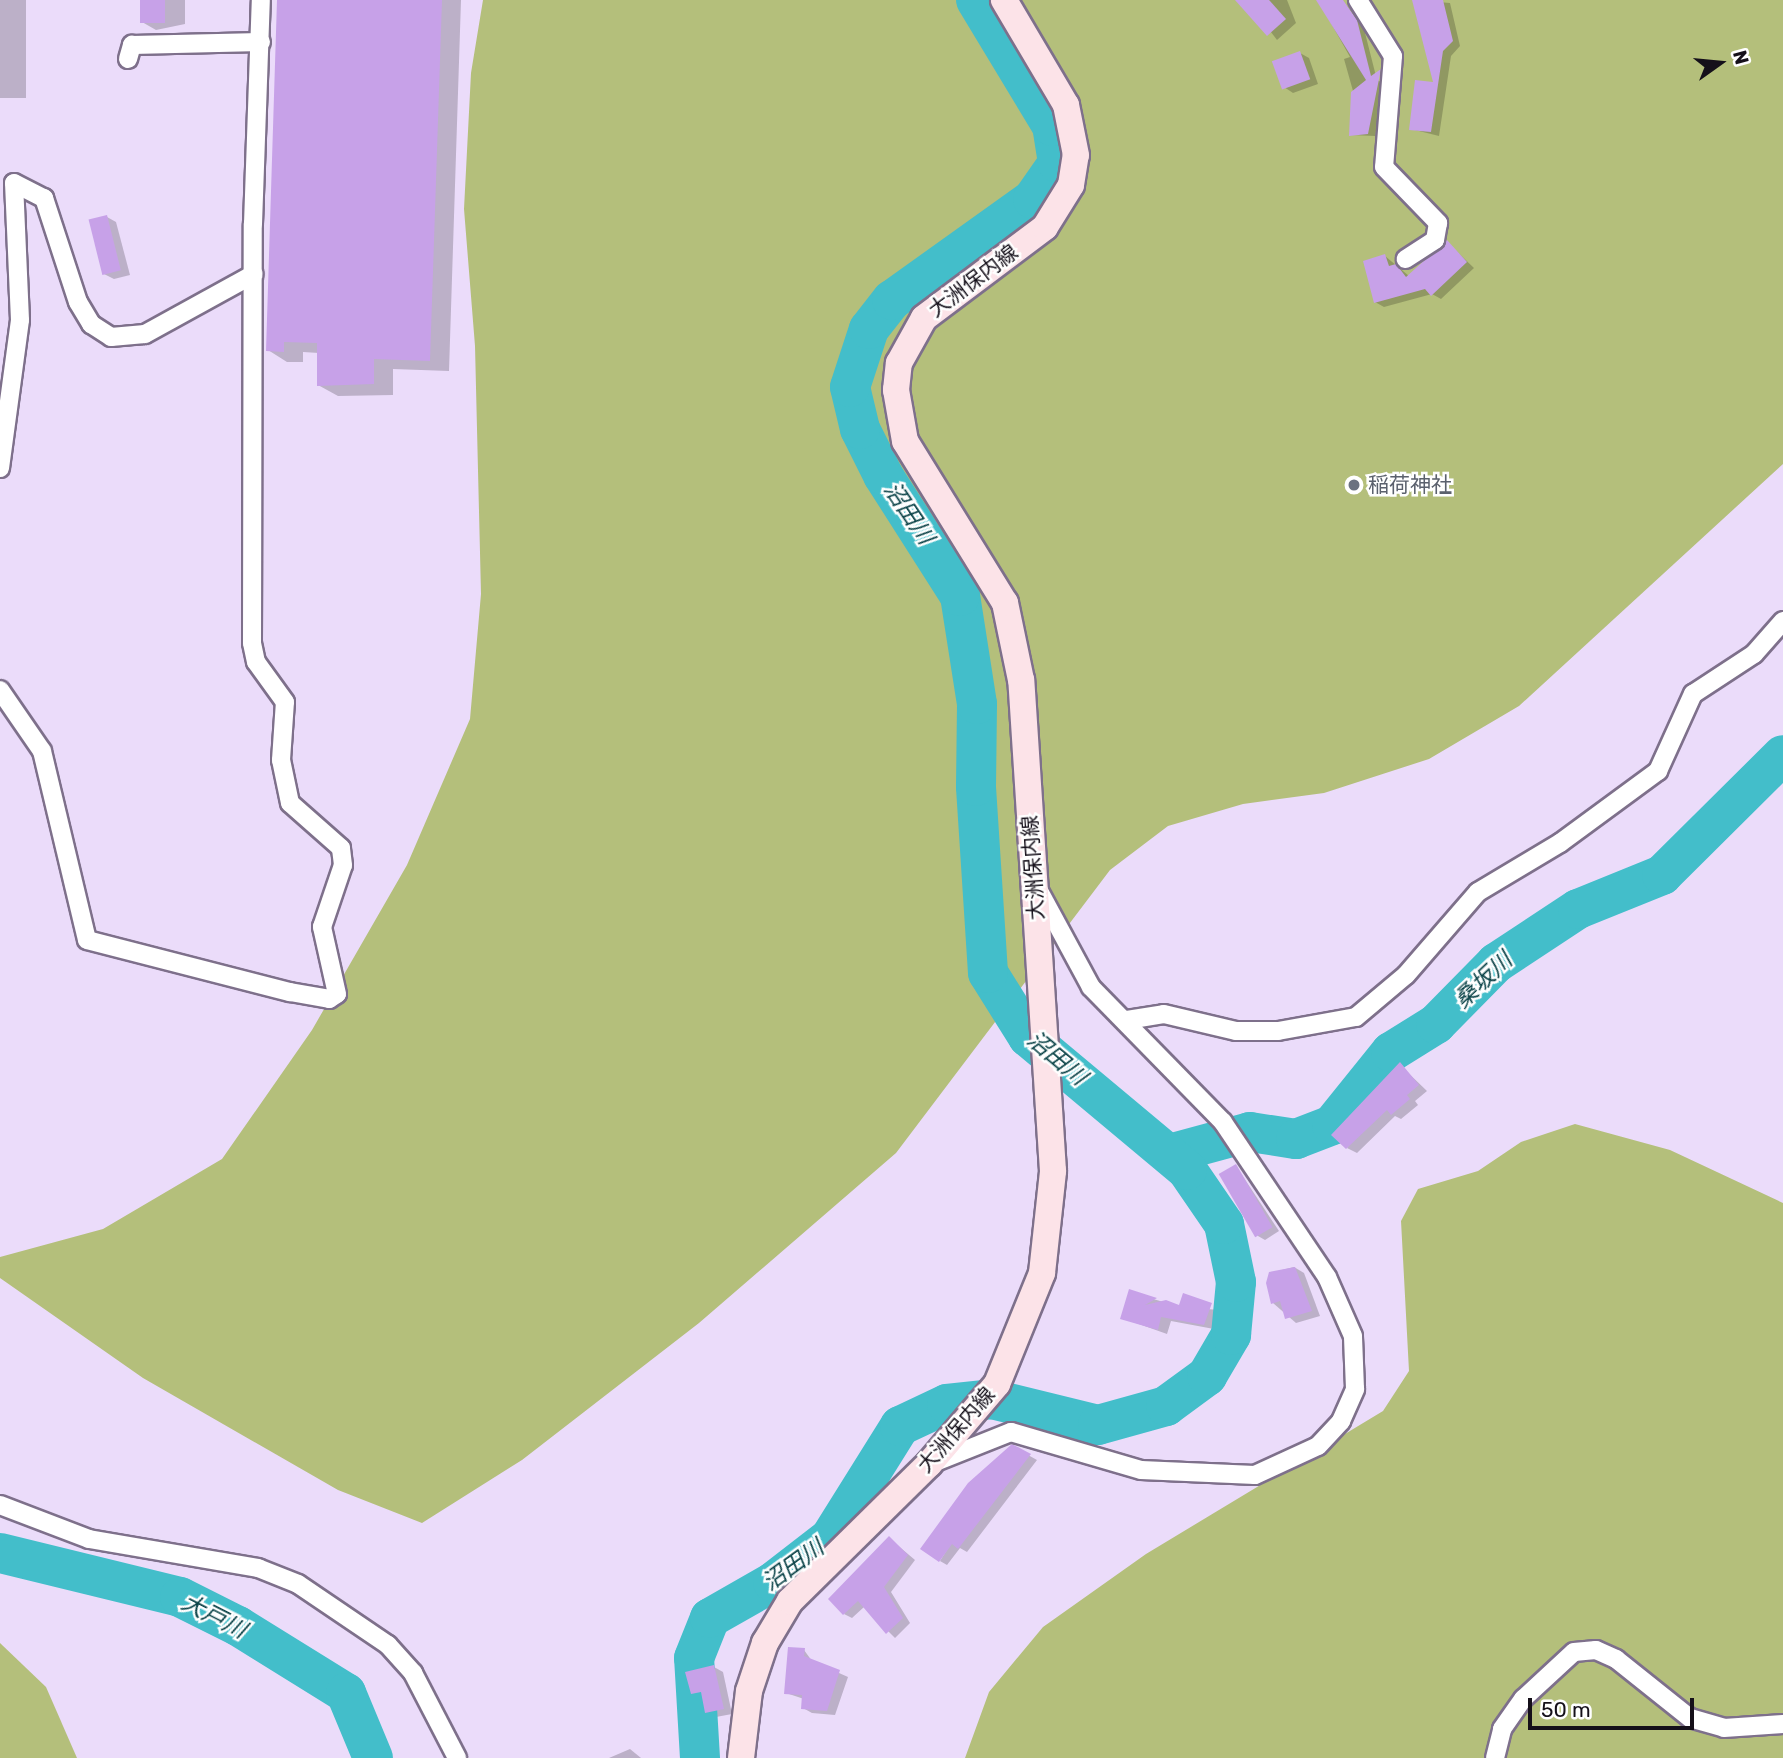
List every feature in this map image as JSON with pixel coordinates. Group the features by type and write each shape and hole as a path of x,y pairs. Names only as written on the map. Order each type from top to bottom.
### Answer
{"main road":[{"name":"大洲保内線","path":"741,1758 749,1691 765,1643 790,1601 929,1464 997,1384 1042,1273 1053,1171 1021,680 1005,603 905,441 896,402 899,363 924,318 1045,227 1071,186 1076,155 1066,105 1004,0"}],"street":[{"path":"0,690 42,751 87,940 290,992 329,999 337,994 322,927 343,865 341,848 289,803 281,760 285,702 256,662 252,643 254,274 261,0"},
{"path":"1357,0 1392,56 1384,167 1426,203 1438,223 1435,240 1406,258"},
{"path":"128,59 132,45 261,42"},
{"path":"0,468 20,320 14,183 44,198 78,302 91,324 111,337 145,334 254,274"},
{"path":"1127,1020 1164,1014 1237,1031 1278,1031 1356,1017 1406,975 1478,892 1560,843 1658,771 1693,694 1754,654 1783,621"},
{"path":"929,1464 1011,1432 1141,1470 1255,1475 1318,1446 1341,1421 1355,1389 1353,1336 1327,1277 1223,1122 1127,1020 1091,987 1034,883"},
{"path":"0,1505 89,1539 258,1568 298,1584 397,1654 420,1684 457,1758"},
{"path":"1495,1758 1502,1729 1524,1699 1574,1652 1596,1650 1616,1659 1690,1718 1724,1728 1783,1724"}],"green space":[{"path":"483,0 1783,0 1783,464 1519,706 1429,759 1324,793 1243,804 1168,826 1110,870 896,1153 699,1323 522,1460 422,1523 338,1490 143,1378 0,1278 0,1257 103,1229 222,1159 312,1030 407,865 470,719 481,594 475,346 464,209 471,73"},
{"path":"1575,1124 1670,1150 1783,1203 1783,1758 965,1758 989,1692 1043,1627 1146,1554 1383,1411 1409,1371 1401,1221 1418,1189 1478,1171 1521,1142"},
{"path":"0,1643 46,1687 77,1758 0,1758"}],"building":[{"path":"140,0 165,0 165,23 140,23"},
{"path":"277,0 442,0 430,361 374,359 374,384 317,386 317,343 284,342 284,352 266,351"},
{"path":"1235,0 1269,0 1286,19 1267,36"},
{"path":"1316,0 1343,0 1357,20 1371,76 1381,69 1368,134 1349,136 1351,92 1366,80"},
{"path":"1412,0 1443,0 1453,41 1443,51 1431,132 1409,130 1415,80 1433,82"},
{"path":"1300,51 1310,79 1282,89 1272,61"},
{"path":"107,215 121,270 102,275 89,220"},
{"path":"1447,240 1467,262 1431,296 1425,289 1374,303 1363,261 1385,254 1389,266 1396,264 1406,277"},
{"path":"1400,1062 1419,1085 1407,1095 1410,1099 1391,1115 1387,1110 1346,1149 1331,1135"},
{"path":"1236,1164 1272,1227 1255,1237 1219,1174"},
{"path":"1295,1267 1312,1311 1285,1319 1280,1301 1271,1304 1266,1283 1269,1272"},
{"path":"1129,1289 1157,1298 1145,1305 1166,1300 1179,1305 1183,1293 1212,1303 1204,1325 1161,1317 1158,1330 1120,1319"},
{"path":"1012,1444 1031,1454 958,1549 952,1544 939,1562 920,1549 968,1483"},
{"path":"889,1536 908,1555 884,1587 903,1618 886,1634 858,1601 843,1615 828,1599"},
{"path":"788,1647 805,1648 804,1656 840,1670 827,1711 801,1709 802,1695 784,1694"},
{"path":"714,1665 724,1709 705,1713 701,1692 691,1694 685,1672"}],"waterway":[{"name":"沼田川","path":"700,1758 694,1658 710,1618 773,1582 830,1538 900,1426 947,1404 992,1399 1098,1425 1166,1406 1207,1376 1231,1335 1236,1282 1224,1224 1187,1170 1028,1037 988,973 976,786 977,704 960,596 883,475 860,429 850,387 869,329 892,300 1033,199 1058,163 1052,126 976,0"},
{"name":"桑坂川","path":"1169,1154 1250,1132 1296,1139 1332,1125 1391,1052 1436,1024 1496,963 1578,909 1662,875 1783,755"},
{"name":"大戸川","path":"0,1553 180,1597 238,1626 346,1693 373,1758"}],"place":[{"name":"稲荷神社","path":"1354,485"}]}
